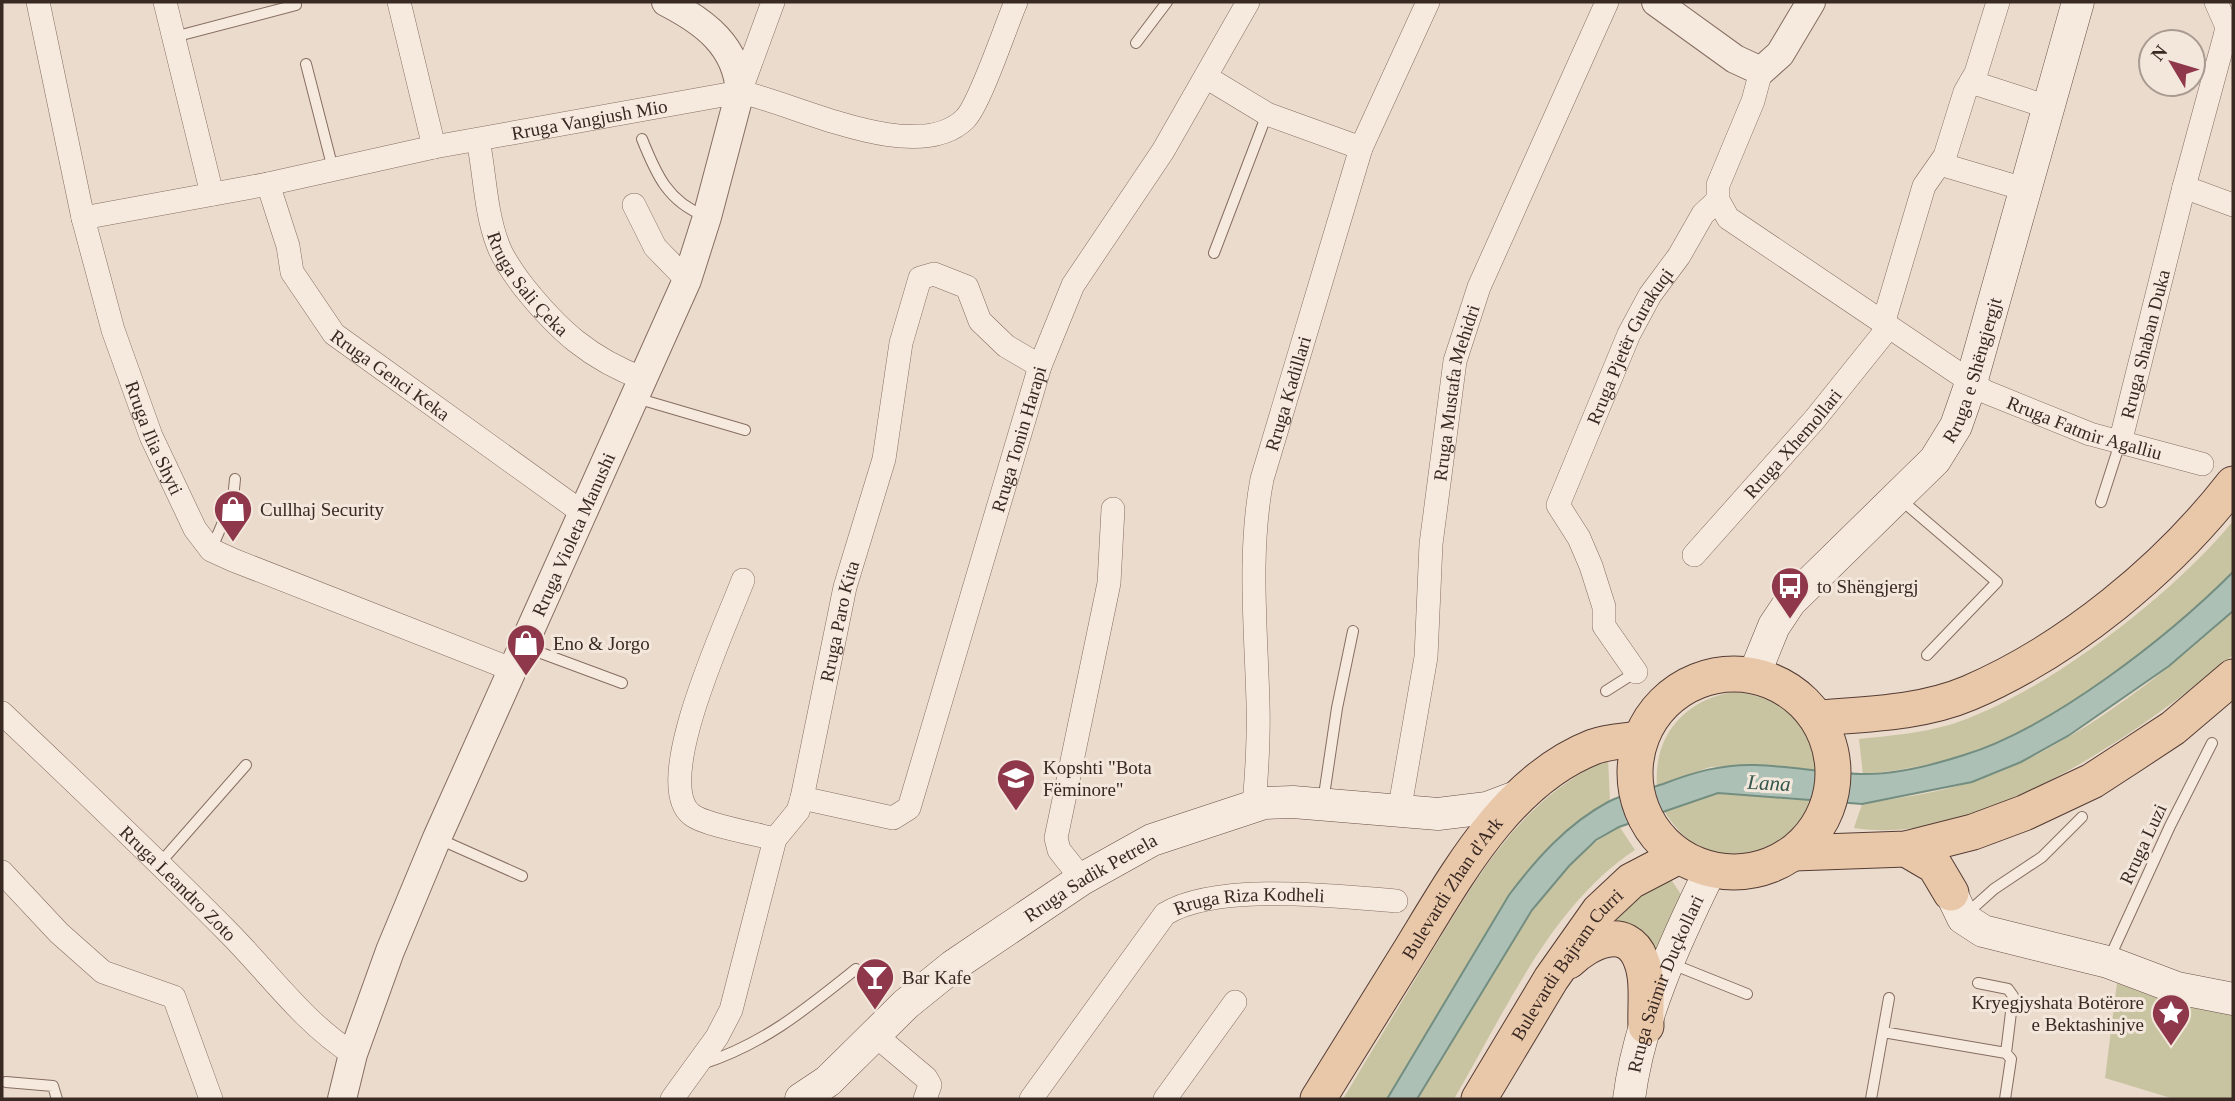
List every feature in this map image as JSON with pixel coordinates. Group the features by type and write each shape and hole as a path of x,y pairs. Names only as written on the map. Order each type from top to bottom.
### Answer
{"main road":[{"name":"Rruga e Shëngjergjt","path":"1754,675 1774,626 1790,602 1898,497 1942,450 1961,416 2078,2"},
{"path":"1818,718 1909,709 1968,693 2028,662 2092,619 2166,561 2209,515 2233,484"},
{"path":"1794,853 1820,823 1833,789 1832,751 1818,718 1801,698 1754,675 1732,673 1708,676 1686,685 1667,699 1651,717 1637,755 1640,806 1669,847 1710,871 1746,872 1763,868 1794,853 1867,848 1906,849 1973,832 2092,781 2174,727 2233,677"},
{"name":"Bulevardi Zhan d'Ark","path":"1318,1099 1457,879 1495,825 1544,777 1593,747 1637,755"},
{"name":"Rruga Sadik Petrela","path":"801,1099 828,1081 906,1004 953,966 1082,879 1152,840 1254,805 1278,802 1438,814 1487,808 1524,794"},
{"path":"1438,814 1453,826 1458,839 1457,879"},
{"path":"1957,905 1959,859 1973,832"},
{"name":"Bulevardi Bajram Curri","path":"1479,1099 1551,979 1614,895 1669,847"},
{"path":"1906,849 1935,866 1957,905 1983,930 2108,962 2177,988 2233,999"},
{"name":"Rruga Saimir Duçkollari","path":"1629,1099 1634,1066 1646,1026 1669,962 1710,871"},
{"path":"1551,979 1591,942 1598,939 1621,940 1642,960 1646,1026"}],"street":[{"name":"Rruga Ilia Shyti","path":"38,2 83,218 113,330 151,436 195,529 212,550"},
{"path":"165,2 212,194"},
{"path":"398,2 434,147"},
{"path":"666,2 707,29 728,49 739,74 740,92"},
{"name":"Rruga Violeta Manushi","path":"342,1099 353,1054 390,951 437,838 687,280 707,217 740,92 773,2"},
{"name":"Rruga Vangjush Mio","path":"83,218 268,184 434,147 740,92 765,97 860,130 905,135 939,132 954,127 971,111 1016,2"},
{"name":"Rruga Tonin Harapi","path":"802,798 892,818 909,808 1040,366 1073,285 1163,151 1248,2"},
{"name":"Rruga Kadillari","path":"1254,805 1259,722 1253,637 1257,505 1361,148 1428,2"},
{"name":"Rruga Mustafa Mehidri","path":"1399,812 1426,657 1431,544 1458,349 1479,287 1607,2"},
{"path":"1656,2 1735,59 1761,71"},
{"path":"1886,326 1924,186 1940,164 1998,2"},
{"name":"Rruga Shaban Duka","path":"2120,443 2183,187 2230,30 2216,2"},
{"path":"1804,5 1780,54 1761,71 1754,101 1718,185 1717,200 1728,218 1971,383"},
{"path":"1206,77 1267,114 1361,148"},
{"path":"1971,82 2048,107"},
{"name":"Rruga Sali Çeka","path":"478,139 495,237 518,279 551,322 618,369 640,389"},
{"path":"1940,164 2024,189"},
{"name":"Rruga Genci Keka","path":"268,184 288,246 292,272 334,334 446,411 583,513"},
{"path":"2183,187 2233,205"},
{"name":"Rruga Pjetër Gurakuqi","path":"1636,672 1604,626 1604,607 1591,566 1567,514 1558,505 1629,334 1650,295 1679,256 1703,214 1717,200"},
{"path":"634,205 655,247 687,280"},
{"name":"Rruga Paro Kita","path":"673,1099 731,1010 775,839 798,811 802,798 845,587 884,458 901,342 920,278 934,274 967,288 980,321 986,328 1006,346 1040,366"},
{"name":"Rruga Xhemollari","path":"1695,555 1815,418 1886,326"},
{"name":"Rruga Fatmir Agalliu","path":"1971,383 2057,422 2120,443 2202,464"},
{"path":"1082,879 1059,850 1056,838 1109,583 1113,509"},
{"path":"212,550 517,657"},
{"path":"743,580 688,725 680,787 684,806 696,818 775,839"},
{"name":"Rruga Leandro Zoto","path":"2,713 160,863 261,965 317,1029 353,1054"},
{"path":"2,872 69,942 103,972 174,997 211,1099"},
{"name":"Rruga Riza Kodheli","path":"1031,1099 1165,914 1179,905 1194,900 1280,895 1396,901"},
{"path":"1165,1099 1235,1002"},
{"path":"875,1035 926,1077 930,1085 925,1099"}],"lane":[{"path":"1136,43 1167,2"},
{"path":"174,37 296,5"},
{"path":"306,64 333,169"},
{"path":"1214,253 1267,114"},
{"path":"642,139 657,178 675,200 688,210 707,217"},
{"path":"640,389 744,430"},
{"name":"Rruga Shaban Duka","path":"2101,502 2120,443"},
{"path":"212,550 233,499 235,479"},
{"path":"1898,497 1997,582 1927,655"},
{"path":"1323,805 1337,708 1353,631"},
{"path":"517,657 622,683"},
{"path":"1606,691 1636,672"},
{"name":"Rruga Luzi","path":"2108,962 2169,826 2212,743"},
{"path":"160,863 218,793 246,765"},
{"path":"1957,905 1994,889 2042,857 2082,817"},
{"path":"437,838 522,876"},
{"path":"1669,962 1747,994"},
{"path":"696,1066 738,1052 767,1036 856,969"},
{"path":"1978,983 2008,989 2013,996 2006,1053"},
{"path":"1871,1099 1889,998"},
{"path":"1883,1031 2006,1053 2011,1059 2005,1099"},
{"path":"6,1082 53,1086 57,1099"}],"shaded area":[{"path":"2233,521 2233,572 2151,645 2088,691 2024,730 1977,751 1929,764 1863,775 1859,739 1949,725 2024,692 2063,668 2141,611 2207,550"},
{"path":"2233,611 2233,655 2154,716 2056,777 2005,802 1953,820 1902,829 1854,828 1862,804 1972,782 2007,769 2076,732 2144,686"},
{"path":"1734,692 1766,699 1791,715 1809,739 1818,771 1755,765 1710,767 1657,786 1660,751 1676,723 1701,703"},
{"path":"1608,758 1610,801 1555,843 1509,896 1387,1099 1343,1099 1468,894 1505,841 1550,796"},
{"path":"1718,793 1815,800 1798,830 1785,842 1754,857 1737,859 1719,857 1702,850 1681,833 1664,811"},
{"path":"1619,826 1635,850 1605,873 1578,900 1554,931 1511,997 1454,1099 1417,1099 1530,915 1578,857"},
{"path":"1658,880 1672,881 1682,896 1653,974 1600,931"},
{"name":"Kryegjyshata Botërore e Bektashinjve","path":"2117,983 2151,996 2233,1015 2233,1099 2174,1099 2105,1078"}],"water":[{"name":"Lana","path":"2233,572 2233,611 2169,666 2068,736 2021,762 1972,782 1862,804 1718,793 1619,827 1596,840 1569,866 1532,910 1417,1099 1387,1099 1509,895 1553,843 1593,811 1621,796 1720,767 1755,765 1873,774 1913,769 1964,755 2034,724 2107,678 2176,624"}],"place":[{"name":"Cullhaj Security","path":"233,543"},
{"name":"to Shëngjergj","path":"1790,620"},
{"name":"Eno & Jorgo","path":"526,677"},
{"name":"Kopshti \"Bota Fëminore\"","path":"1016,812"},
{"name":"Bar Kafe","path":"875,1011"},
{"name":"Kryegjyshata Botërore e Bektashinjve","path":"2171,1047"}]}
